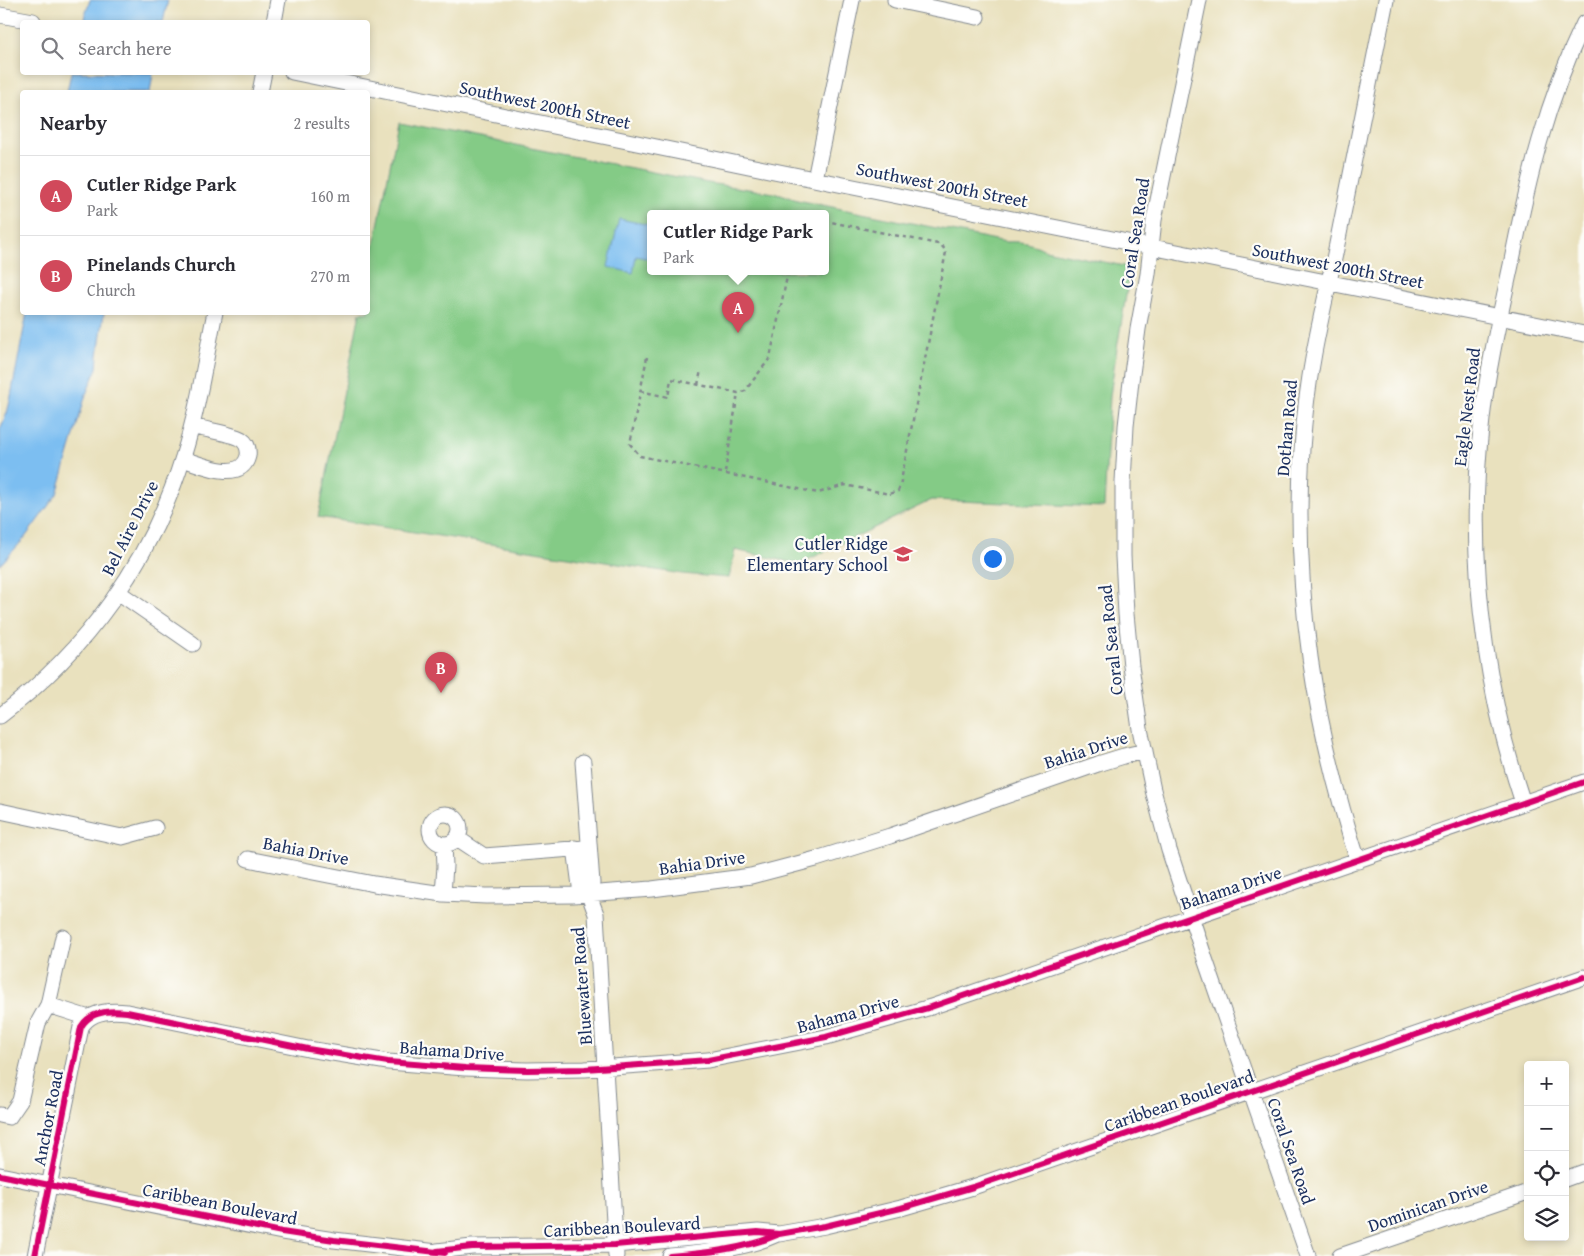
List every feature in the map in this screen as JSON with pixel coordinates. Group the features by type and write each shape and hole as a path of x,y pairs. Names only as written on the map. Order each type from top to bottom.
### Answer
{"street":[{"path":"274,20 278,0"},
{"path":"815,179 852,0"},
{"path":"895,0 977,18"},
{"name":"Coral Sea Road","path":"1199,0 1154,220 1148,274 1136,338 1125,442 1123,567 1126,614 1132,672 1145,751 1163,828 1190,917 1308,1256"},
{"name":"Dothan Road","path":"1358,861 1336,788 1318,707 1306,631 1301,555 1302,465 1312,364 1386,0"},
{"path":"0,15 28,20"},
{"name":"Eagle Nest Road","path":"1523,803 1508,754 1485,645 1476,569 1476,509 1480,440 1484,398 1499,317 1530,173 1559,81 1584,23"},
{"path":"260,90 263,75"},
{"name":"Southwest 200th Street","path":"306,75 724,162 1584,334"},
{"name":"Bel Aire Drive","path":"0,716 30,693 57,668 98,620 137,562 156,527 183,459 192,426 214,315"},
{"path":"183,459 230,472 239,468 247,458 247,445 240,438 192,426"},
{"path":"118,592 193,644"},
{"name":"Bahia Drive","path":"248,859 374,884 443,894 589,895 704,883 751,876 848,850 1098,764 1145,751"},
{"name":"Bluewater Road","path":"583,762 580,886 589,895 596,914 615,1251"},
{"name":"Bahama Drive","path":"89,1018 102,1012 119,1011 308,1049 414,1065 518,1070 605,1068 708,1060 826,1037 931,1007 1584,782"},
{"path":"0,811 122,837 155,828"},
{"path":"443,894 445,866 450,841 484,856 582,848"},
{"path":"0,1115 8,1117 20,1101 38,1023 48,1005 63,937"},
{"name":"Caribbean Boulevard","path":"670,1256 761,1242 779,1234 873,1215 949,1195 1584,977"},
{"path":"48,1005 89,1018"},
{"name":"Anchor Road","path":"35,1256 80,1033 85,1021 89,1018"},
{"path":"1569,1178 1584,1172"},
{"name":"Caribbean Boulevard","path":"0,1175 282,1232 350,1243 437,1251 460,1256"},
{"name":"Dominican Drive","path":"1340,1256 1524,1193"},
{"name":"Caribbean Boulevard","path":"437,1251 472,1247 615,1251 758,1232 779,1234"}],"path":[{"path":"647,357 630,444 640,456 725,472 818,493 845,485 889,494 895,493 899,489 946,252 943,246 938,244 829,222"},
{"path":"640,391 668,397 671,379 738,393 745,392 770,358 787,275"},
{"path":"698,385 701,370"},
{"path":"725,472 738,393"}],"green space":[{"path":"399,122 708,183 781,194 797,200 1006,242 1026,243 1045,250 1124,266 1129,271 1110,396 1104,507 932,500 799,564 735,550 729,578 682,574 318,517 360,315 370,315 370,265"}],"water":[{"path":"90,0 168,0 163,20 84,20"},
{"path":"70,75 153,75 150,90 67,90"},
{"path":"619,219 647,224 647,258 636,256 633,273 608,267"},
{"path":"27,315 104,315 97,368 86,394 57,494 23,540 0,565 0,429 10,401"}],"cycle path":[{"path":"35,1256 81,1027 90,1018 101,1013 127,1012 308,1049 388,1062 465,1068 585,1069 708,1060 826,1037 931,1007 1584,782"},
{"path":"437,1251 472,1247 615,1245 758,1232 779,1234 825,1226 901,1208 973,1187 1584,977"},
{"path":"0,1175 282,1232 445,1253"},
{"path":"670,1256 738,1247 777,1235"}],"place":[{"name":"Cutler Ridge Park","path":"738,333"},
{"name":"Cutler Ridge Elementary School","path":"903,554"},
{"name":"Pinelands Church","path":"441,693"}]}
